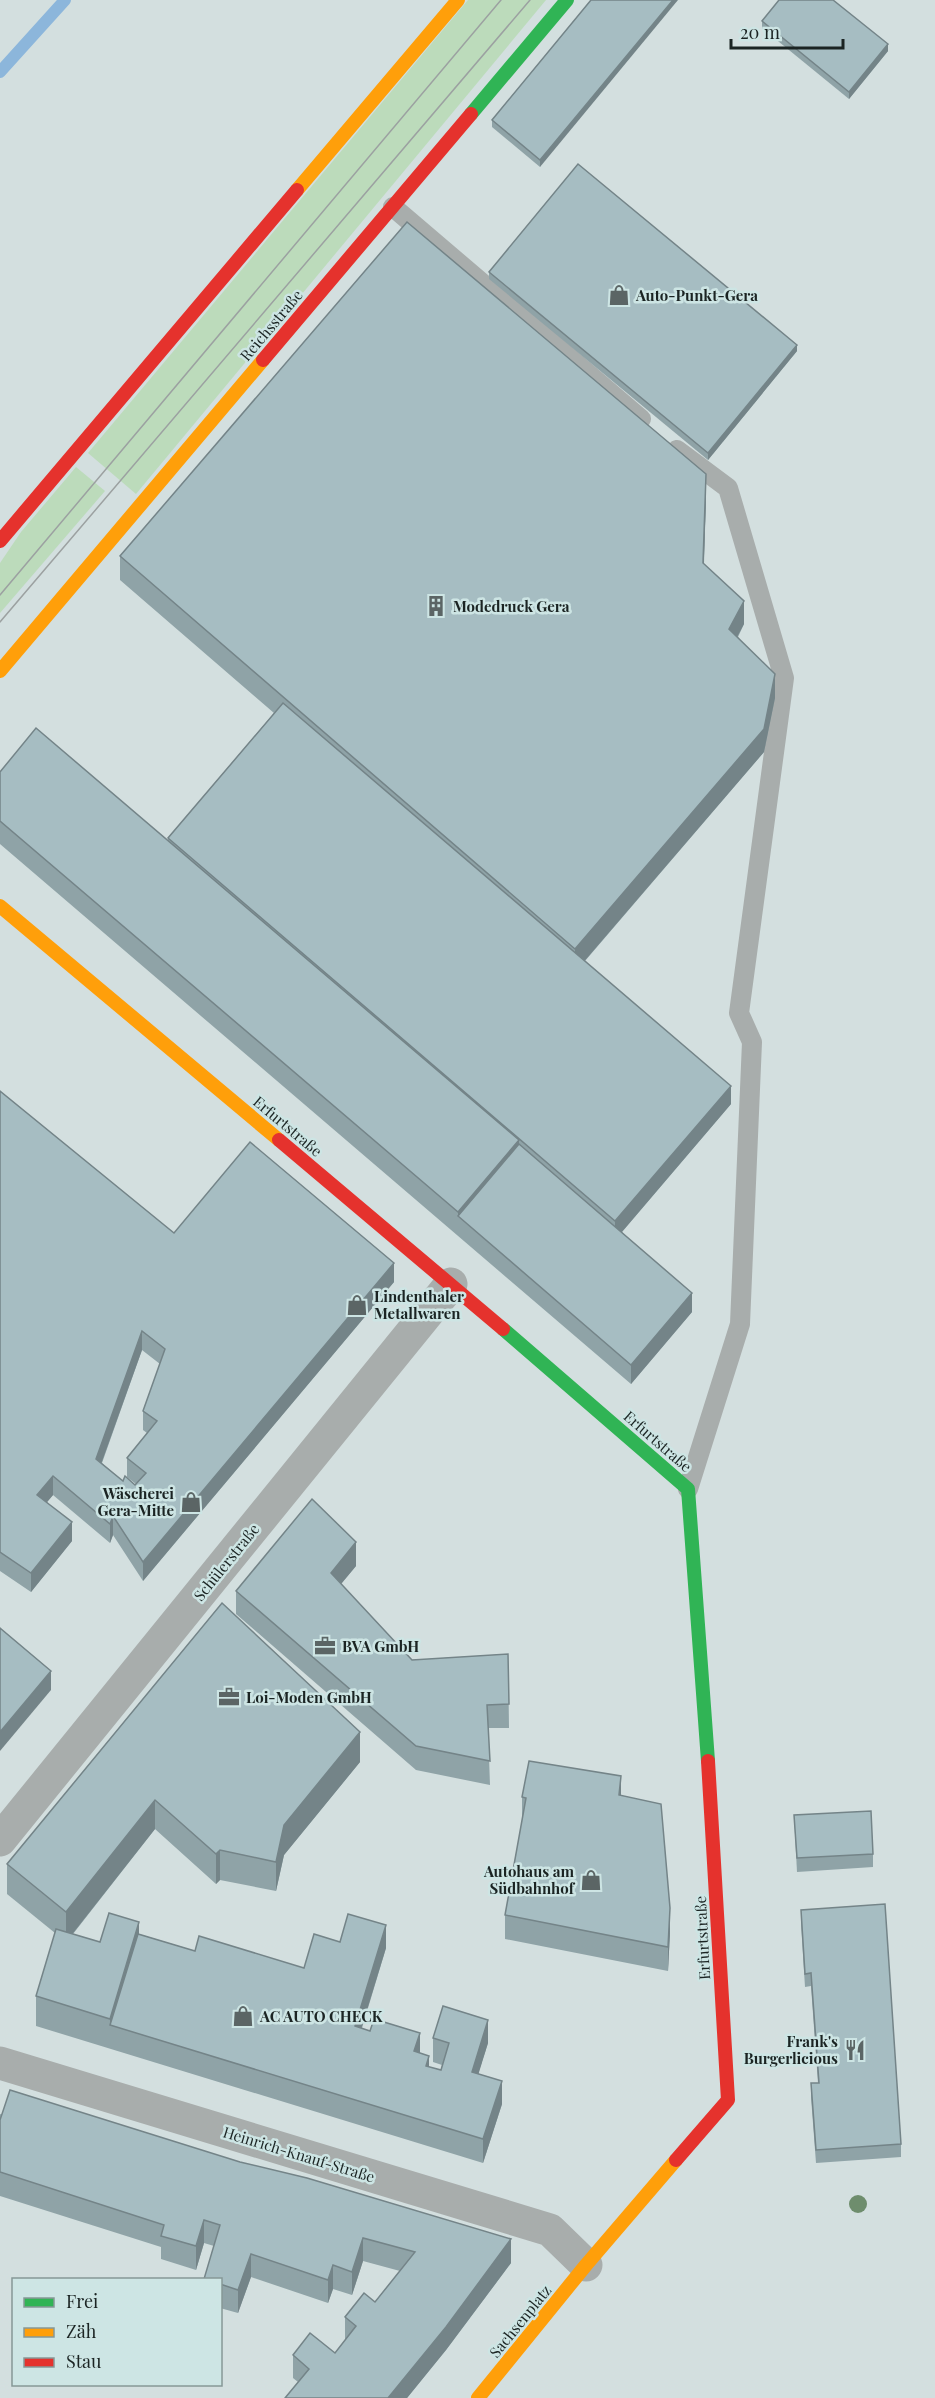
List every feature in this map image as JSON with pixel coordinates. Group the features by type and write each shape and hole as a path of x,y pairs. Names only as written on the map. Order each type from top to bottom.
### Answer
{"street":[{"path":"0,541 458,0"},
{"name":"Reichsstraße","path":"0,670 567,0"},
{"name":"Erfurtstraße","path":"0,906 451,1284 688,1489 711,1799 728,2100 586,2265"},
{"name":"Schülerstraße","path":"0,1840 451,1284"},
{"name":"Heinrich-Knauf-Straße","path":"0,2063 550,2230 586,2265"},
{"name":"Sachsenplatz","path":"478,2398 586,2265"}],"lane":[{"path":"393,207 689,461 728,488 784,678 740,1013 752,1042 740,1324 688,1489"}],"green space":[{"path":"468,0 546,0 136,494 88,453"},
{"path":"76,467 105,491 0,613 0,563 21,532"}],"building":[{"path":"591,0 673,0 540,160 492,120"},
{"path":"779,0 833,0 888,44 849,92 762,21"},
{"path":"578,164 797,345 708,453 489,272"},
{"name":"Modedruck Gera","path":"407,222 706,474 703,563 744,601 729,629 775,674 764,729 575,949 120,556"},
{"path":"283,703 731,1086 615,1221 168,838"},
{"path":"36,728 519,1140 458,1212 0,821 0,772"},
{"path":"0,1091 174,1233 250,1142 394,1263 143,1562 113,1516 110,1524 53,1476 37,1495 72,1522 31,1573 0,1552","holes":["142,1331 165,1349 143,1411 157,1421 127,1458 146,1473 135,1485 125,1476 123,1481 96,1459"]},
{"path":"519,1144 692,1293 631,1365 458,1216"},
{"name":"BVA GmbH","path":"312,1499 356,1542 331,1573 412,1660 508,1654 509,1704 487,1705 490,1761 416,1746 236,1591"},
{"name":"Loi-Moden GmbH","path":"222,1603 360,1732 284,1825 276,1862 220,1850 216,1854 155,1800 66,1912 7,1864"},
{"path":"0,1628 51,1671 0,1732"},
{"name":"Autohaus am Südbahnhof","path":"529,1761 621,1776 619,1795 661,1804 670,1908 668,1947 505,1915 526,1798 522,1797"},
{"path":"871,1811 873,1854 797,1858 794,1815"},
{"path":"885,1904 901,2144 816,2150 811,2083 819,2083 811,1973 805,1974 801,1910"},
{"path":"109,1913 139,1922 110,2019 36,1996 56,1929 100,1942"},
{"path":"348,1914 386,1925 355,2026 370,2031 374,2019 420,2033 414,2051 429,2056 426,2066 441,2070 449,2043 433,2038 443,2006 488,2020 472,2072 502,2081 483,2139 110,2025 138,1934 195,1951 199,1936 304,1968 314,1934 340,1942"},
{"path":"10,2090 240,2162 307,2178 511,2239 446,2327 388,2398 285,2398 309,2369 293,2355 310,2333 335,2353 356,2326 345,2317 364,2293 375,2302 415,2252 363,2238 352,2272 333,2265 328,2280 251,2254 238,2290 222,2285 222,2278 204,2278 220,2225 204,2220 196,2246 161,2236 164,2225 0,2172 0,2120"}],"waterway":[{"path":"0,72 65,0"}],"tram line":[{"path":"0,595 501,0"},
{"path":"0,622 530,0"}],"traffic: fast":[{"path":"471,114 567,0"},
{"path":"503,1329 688,1489 708,1761"}],"traffic: slow":[{"path":"297,190 458,0"},
{"path":"0,671 263,360"},
{"path":"0,906 279,1140"},
{"path":"478,2398 586,2265 676,2160"}],"traffic: jam":[{"path":"263,360 471,114"},
{"path":"0,541 297,190"},
{"path":"279,1140 503,1329"},
{"path":"676,2160 728,2100 708,1761"}],"place":[{"name":"Auto-Punkt-Gera","path":"619,295"},
{"name":"Modedruck Gera","path":"436,606"},
{"name":"Lindenthaler Metallwaren","path":"357,1305"},
{"name":"Wäscherei Gera-Mitte","path":"191,1502"},
{"name":"BVA GmbH","path":"325,1646"},
{"name":"Loi-Moden GmbH","path":"229,1697"},
{"name":"Autohaus am Südbahnhof","path":"591,1880"},
{"name":"AC AUTO CHECK","path":"243,2016"},
{"name":"Frank's Burgerlicious","path":"855,2050"}]}
